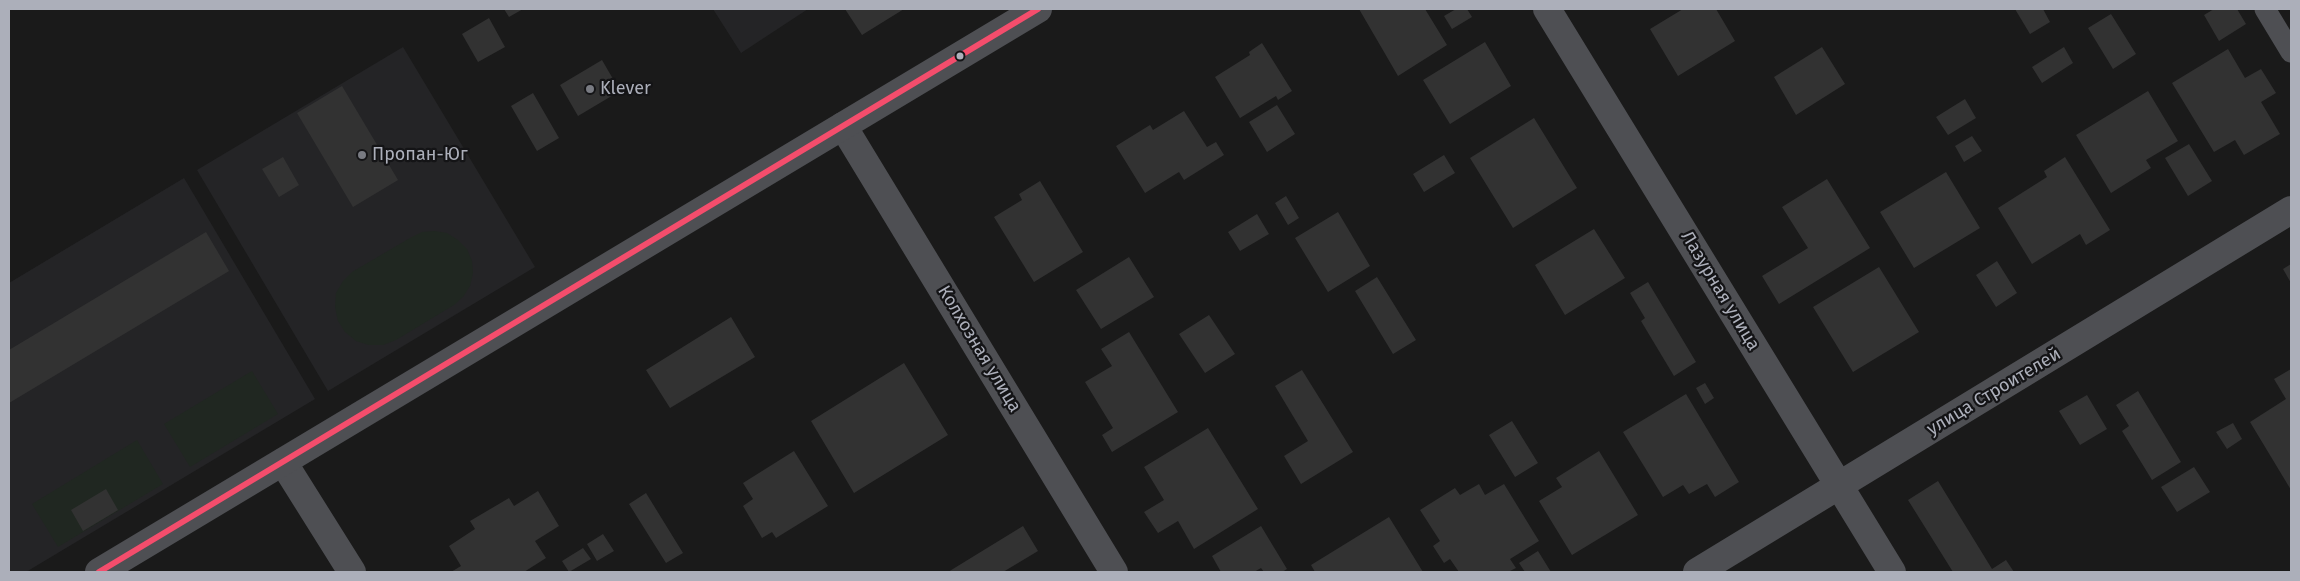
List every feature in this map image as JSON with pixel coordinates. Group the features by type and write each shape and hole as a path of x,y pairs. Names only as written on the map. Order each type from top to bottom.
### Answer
{"street":[{"path":"99,572 1038,9"},
{"name":"Лазурная улица","path":"1547,9 1892,572"},
{"name":"Колхозная улица","path":"843,126 1114,572"},
{"name":"улица Строителей","path":"1697,572 2291,210"},
{"path":"283,462 352,572"}],"lane":[{"path":"2265,9 2291,52"}],"shaded area":[{"path":"713,9 808,9 741,53"},
{"path":"403,47 535,267 328,391 197,170"},
{"path":"184,178 315,399 26,572 9,572 9,283"},
{"path":"422,232 447,233 467,249 472,261 473,273 470,286 463,297 454,305 396,340 383,345 369,345 356,341 345,332 338,321 335,307 336,293 343,281 352,272 410,238"},
{"path":"252,371 278,414 190,467 164,424"},
{"path":"137,440 163,484 58,547 32,504"}],"building":[{"path":"504,9 523,9 509,17"},
{"path":"845,9 904,9 862,35"},
{"path":"1359,9 1425,9 1447,45 1398,76"},
{"path":"1456,9 1467,9 1472,17 1452,29 1444,16"},
{"path":"1683,9 1716,9 1735,41 1678,76 1650,29"},
{"path":"2015,9 2043,9 2050,22 2030,34"},
{"path":"2214,9 2237,9 2246,24 2219,41 2204,15"},
{"path":"2111,14 2136,54 2113,69 2088,28"},
{"path":"489,18 505,47 478,62 462,34"},
{"path":"1485,42 1511,86 1450,124 1423,80"},
{"path":"1262,43 1292,91 1278,100 1276,96 1240,118 1215,77 1250,55 1249,52"},
{"path":"1822,47 1845,84 1796,115 1774,77"},
{"path":"2064,47 2073,63 2042,83 2032,67"},
{"path":"2228,49 2245,78 2261,69 2276,93 2261,102 2280,134 2244,155 2235,140 2214,152 2172,83"},
{"path":"602,60 620,91 578,116 560,85"},
{"path":"342,86 398,180 353,207 297,113"},
{"path":"2148,91 2178,141 2146,160 2151,168 2111,193 2076,135"},
{"path":"533,93 559,138 537,151 511,106"},
{"path":"1965,99 1976,118 1948,135 1936,117"},
{"path":"1277,105 1295,134 1267,152 1249,122"},
{"path":"1184,111 1207,147 1216,142 1224,155 1184,180 1179,172 1145,193 1116,146 1150,125 1153,130"},
{"path":"1534,118 1577,188 1513,228 1470,158"},
{"path":"1972,136 1982,151 1964,162 1955,146"},
{"path":"2189,144 2212,181 2188,196 2165,158"},
{"path":"1444,155 1455,173 1424,192 1413,174"},
{"path":"283,157 299,185 279,197 262,169"},
{"path":"2065,157 2110,230 2086,245 2080,234 2032,264 1998,208 2047,177 2044,171"},
{"path":"1946,172 1980,228 1914,268 1880,212"},
{"path":"1827,179 1870,248 1779,304 1762,276 1808,248 1782,207"},
{"path":"1040,181 1083,252 1034,282 994,217 1022,200 1019,194"},
{"path":"1286,196 1299,218 1288,225 1275,203"},
{"path":"1338,212 1370,266 1328,292 1295,238"},
{"path":"1257,214 1269,234 1240,251 1228,232"},
{"path":"1594,229 1625,278 1565,315 1535,265"},
{"path":"206,232 229,271 9,403 9,350"},
{"path":"1129,257 1154,297 1101,329 1076,290"},
{"path":"1997,261 2017,293 1996,307 1976,275"},
{"path":"2291,264 2291,283 2283,269"},
{"path":"1879,267 1919,332 1853,372 1813,307"},
{"path":"1377,277 1416,340 1393,354 1355,291"},
{"path":"1648,282 1696,362 1674,376 1641,321 1645,318 1630,293"},
{"path":"1209,315 1235,354 1205,373 1179,334"},
{"path":"731,317 755,357 670,408 646,370"},
{"path":"1129,332 1178,412 1112,452 1102,435 1113,428 1085,382 1112,366 1101,349"},
{"path":"904,363 948,435 854,493 811,421"},
{"path":"2291,369 2291,490 2250,422 2286,399 2274,379"},
{"path":"1302,370 1353,452 1301,484 1284,456 1308,441 1275,386"},
{"path":"1705,383 1714,398 1705,404 1696,388"},
{"path":"2138,391 2181,462 2152,480 2122,431 2129,426 2116,405"},
{"path":"1686,394 1739,482 1715,497 1707,484 1689,494 1683,485 1663,497 1623,432"},
{"path":"2087,395 2107,429 2080,445 2059,411"},
{"path":"1512,421 1538,463 1515,477 1489,435"},
{"path":"2233,423 2242,439 2227,449 2216,432"},
{"path":"1208,428 1258,509 1194,549 1178,521 1158,533 1144,512 1164,500 1144,467"},
{"path":"794,451 828,506 776,538 772,532 762,538 743,506 753,499 743,483"},
{"path":"1599,451 1638,515 1572,555 1539,501 1562,487 1556,478"},
{"path":"2194,467 2210,492 2177,512 2161,487"},
{"path":"1938,481 1992,569 2006,560 2014,572 1953,572 1908,500"},
{"path":"1479,484 1485,495 1504,484 1539,541 1510,559 1516,568 1508,572 1459,572 1450,559 1444,563 1433,546 1440,541 1420,510 1455,488 1460,495"},
{"path":"106,489 118,510 83,531 71,510"},
{"path":"538,491 559,526 535,541 546,558 524,572 451,572 461,566 449,546 475,529 470,521 509,498 514,506"},
{"path":"646,493 683,553 666,563 629,504"},
{"path":"1389,517 1423,572 1315,572 1311,565"},
{"path":"1023,526 1038,551 1003,572 948,572"},
{"path":"1261,526 1287,569 1282,572 1264,572 1261,568 1254,572 1221,572 1212,556"},
{"path":"603,534 614,551 597,561 587,544"},
{"path":"583,548 591,559 569,572 562,561"},
{"path":"1538,551 1551,572 1525,572 1519,563"}],"transit line":[{"path":"99,572 1038,9"}],"place":[{"name":"Klever","path":"590,89"},
{"name":"Пропан-Юг","path":"362,155"}]}
